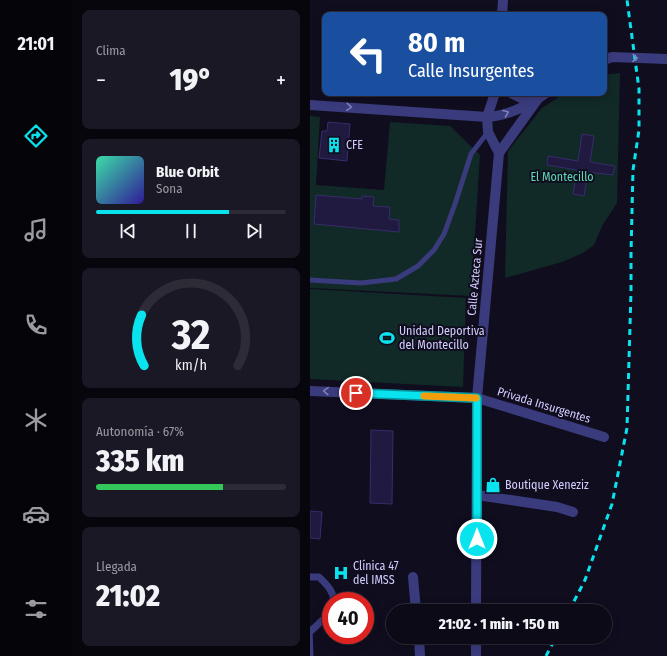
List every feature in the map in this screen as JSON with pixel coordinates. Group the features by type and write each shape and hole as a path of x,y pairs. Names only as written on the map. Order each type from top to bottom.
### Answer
{"street":[{"path":"502,12 503,0"},
{"path":"607,59 612,57 667,59"},
{"path":"494,96 487,117 488,132 499,153 542,96"},
{"path":"518,96 528,101 542,96"},
{"path":"310,105 487,117 498,116 542,96"},
{"name":"Calle Azteca Sur","path":"476,604 477,398 499,153"},
{"name":"Privada Insurgentes","path":"310,391 477,398 604,437"},
{"path":"477,496 557,507 573,512"},
{"path":"310,577 319,577 332,592"},
{"path":"414,577 416,604"},
{"path":"310,630 322,620"},
{"path":"419,644 420,656"},
{"path":"476,644 476,656"}],"lane":[{"path":"310,280 361,283 396,278 418,266 434,250 444,234 471,154 488,132"},
{"path":"310,630 311,656"}],"green space":[{"name":"El Montecillo","path":"620,73 617,203 602,226 594,245 583,253 562,262 505,278 508,151 542,108 560,96 607,96 607,75"},
{"path":"310,116 320,117 316,185 384,190 390,122 450,126 480,155 471,296 310,288"},
{"name":"Unidad Deportiva del Montecillo","path":"310,289 466,298 463,387 310,379"}],"building":[{"name":"CFE","path":"328,122 350,124 347,161 319,158 322,131 327,131"},
{"path":"582,134 594,136 590,162 615,166 613,175 588,172 584,196 573,194 577,170 547,165 548,156 578,161"},
{"path":"316,195 362,199 362,196 374,197 373,206 390,207 389,219 399,220 399,232 314,224"},
{"path":"371,430 393,431 392,504 370,503"},
{"path":"310,511 322,512 320,539 310,538"}],"railway":[{"path":"573,604 585,580 612,504 627,428 633,170 639,130 639,89 627,0"},
{"path":"546,656 552,644"}],"slow traffic":[{"path":"424,396 476,398"}],"place":[{"name":"CFE","path":"334,145"},
{"name":"Unidad Deportiva del Montecillo","path":"387,338"},
{"name":"Boutique Xeneziz","path":"493,485"},
{"name":"Clínica 47 del IMSS","path":"341,573"}],"route":[{"path":"356,393 477,398 477,539"}]}
